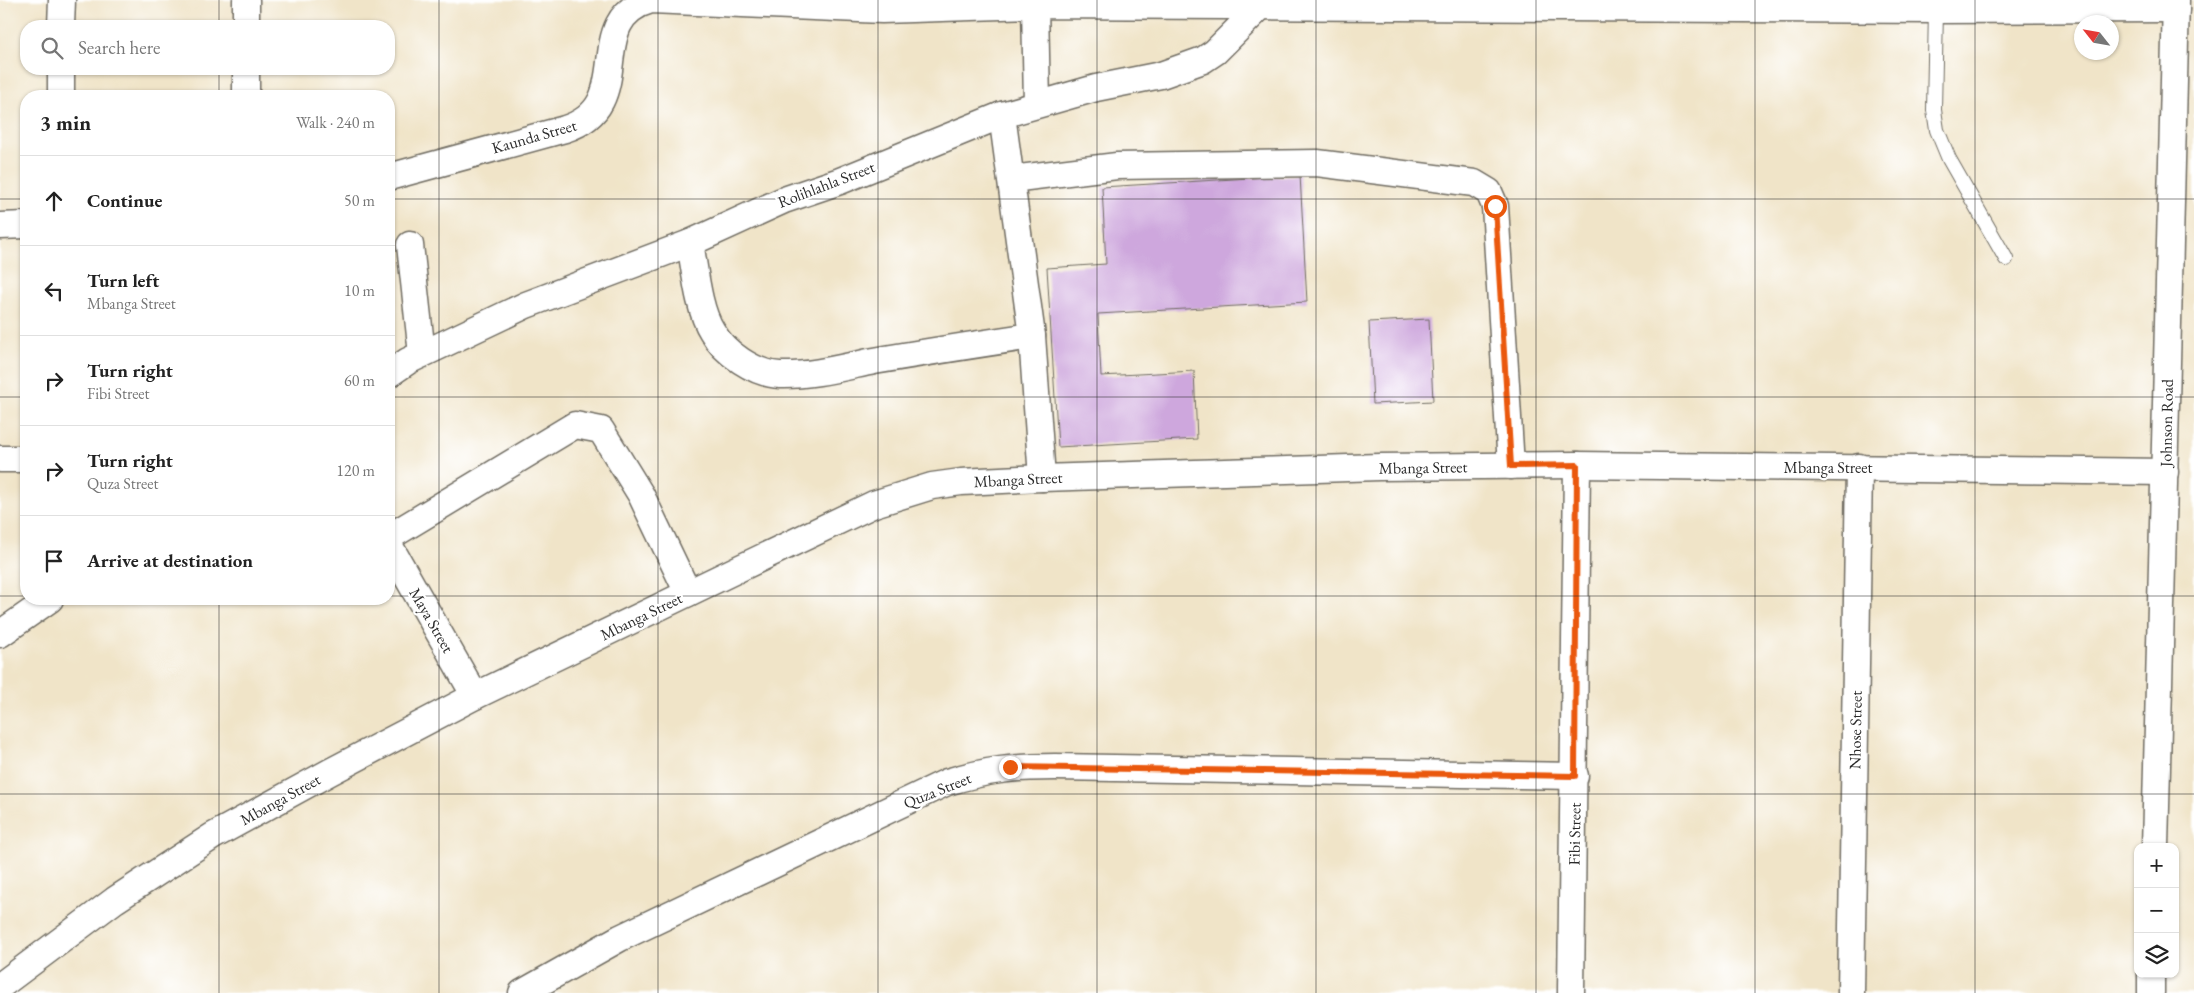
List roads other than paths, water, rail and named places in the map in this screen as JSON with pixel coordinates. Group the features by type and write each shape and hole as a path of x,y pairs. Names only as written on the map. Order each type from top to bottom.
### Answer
{"street":[{"path":"61,20 62,0"},
{"path":"246,0 246,20"},
{"name":"Kaunda Street","path":"395,175 564,130 585,120 601,104 605,94 610,52 620,23 642,3 662,0 882,10 1149,3"},
{"path":"1149,3 1260,6 1709,4 1936,10 2176,4"},
{"name":"Johnson Road","path":"2155,843 2164,472 2183,157 2176,4"},
{"path":"1035,5 1037,104"},
{"name":"Rolihlahla Street","path":"395,370 422,354 526,305 690,243 784,200 840,181 1002,116 1037,104 1096,88 1161,75 1203,60 1215,52 1260,6"},
{"path":"61,75 61,90"},
{"path":"246,75 246,90"},
{"path":"1002,116 1032,336 1042,478"},
{"path":"1011,179 1117,166 1317,163 1474,183 1489,192 1495,206 1511,466"},
{"path":"0,226 20,225"},
{"path":"690,243 704,314 712,331 736,356 760,370 780,375 816,372 1032,336"},
{"path":"410,245 422,354"},
{"path":"395,533 574,425 601,430 641,495 688,593"},
{"path":"0,459 20,460"},
{"name":"Mbanga Street","path":"0,986 116,900 213,836 330,772 475,696 874,504 932,486 961,482 1042,478 1379,467 1577,465 2164,472"},
{"name":"Fibi Street","path":"1571,993 1575,776 1577,465"},
{"name":"Nhose Street","path":"1851,993 1859,467"},
{"name":"Maya Street","path":"395,556 475,696"},
{"path":"4,628 40,605"},
{"name":"Quza Street","path":"522,993 630,934 947,782 982,771 1010,767 1055,767 1575,776"},
{"path":"2151,978 2151,993"}],"lane":[{"path":"1936,10 1934,110 1937,130 1949,159 2006,259"}]}
